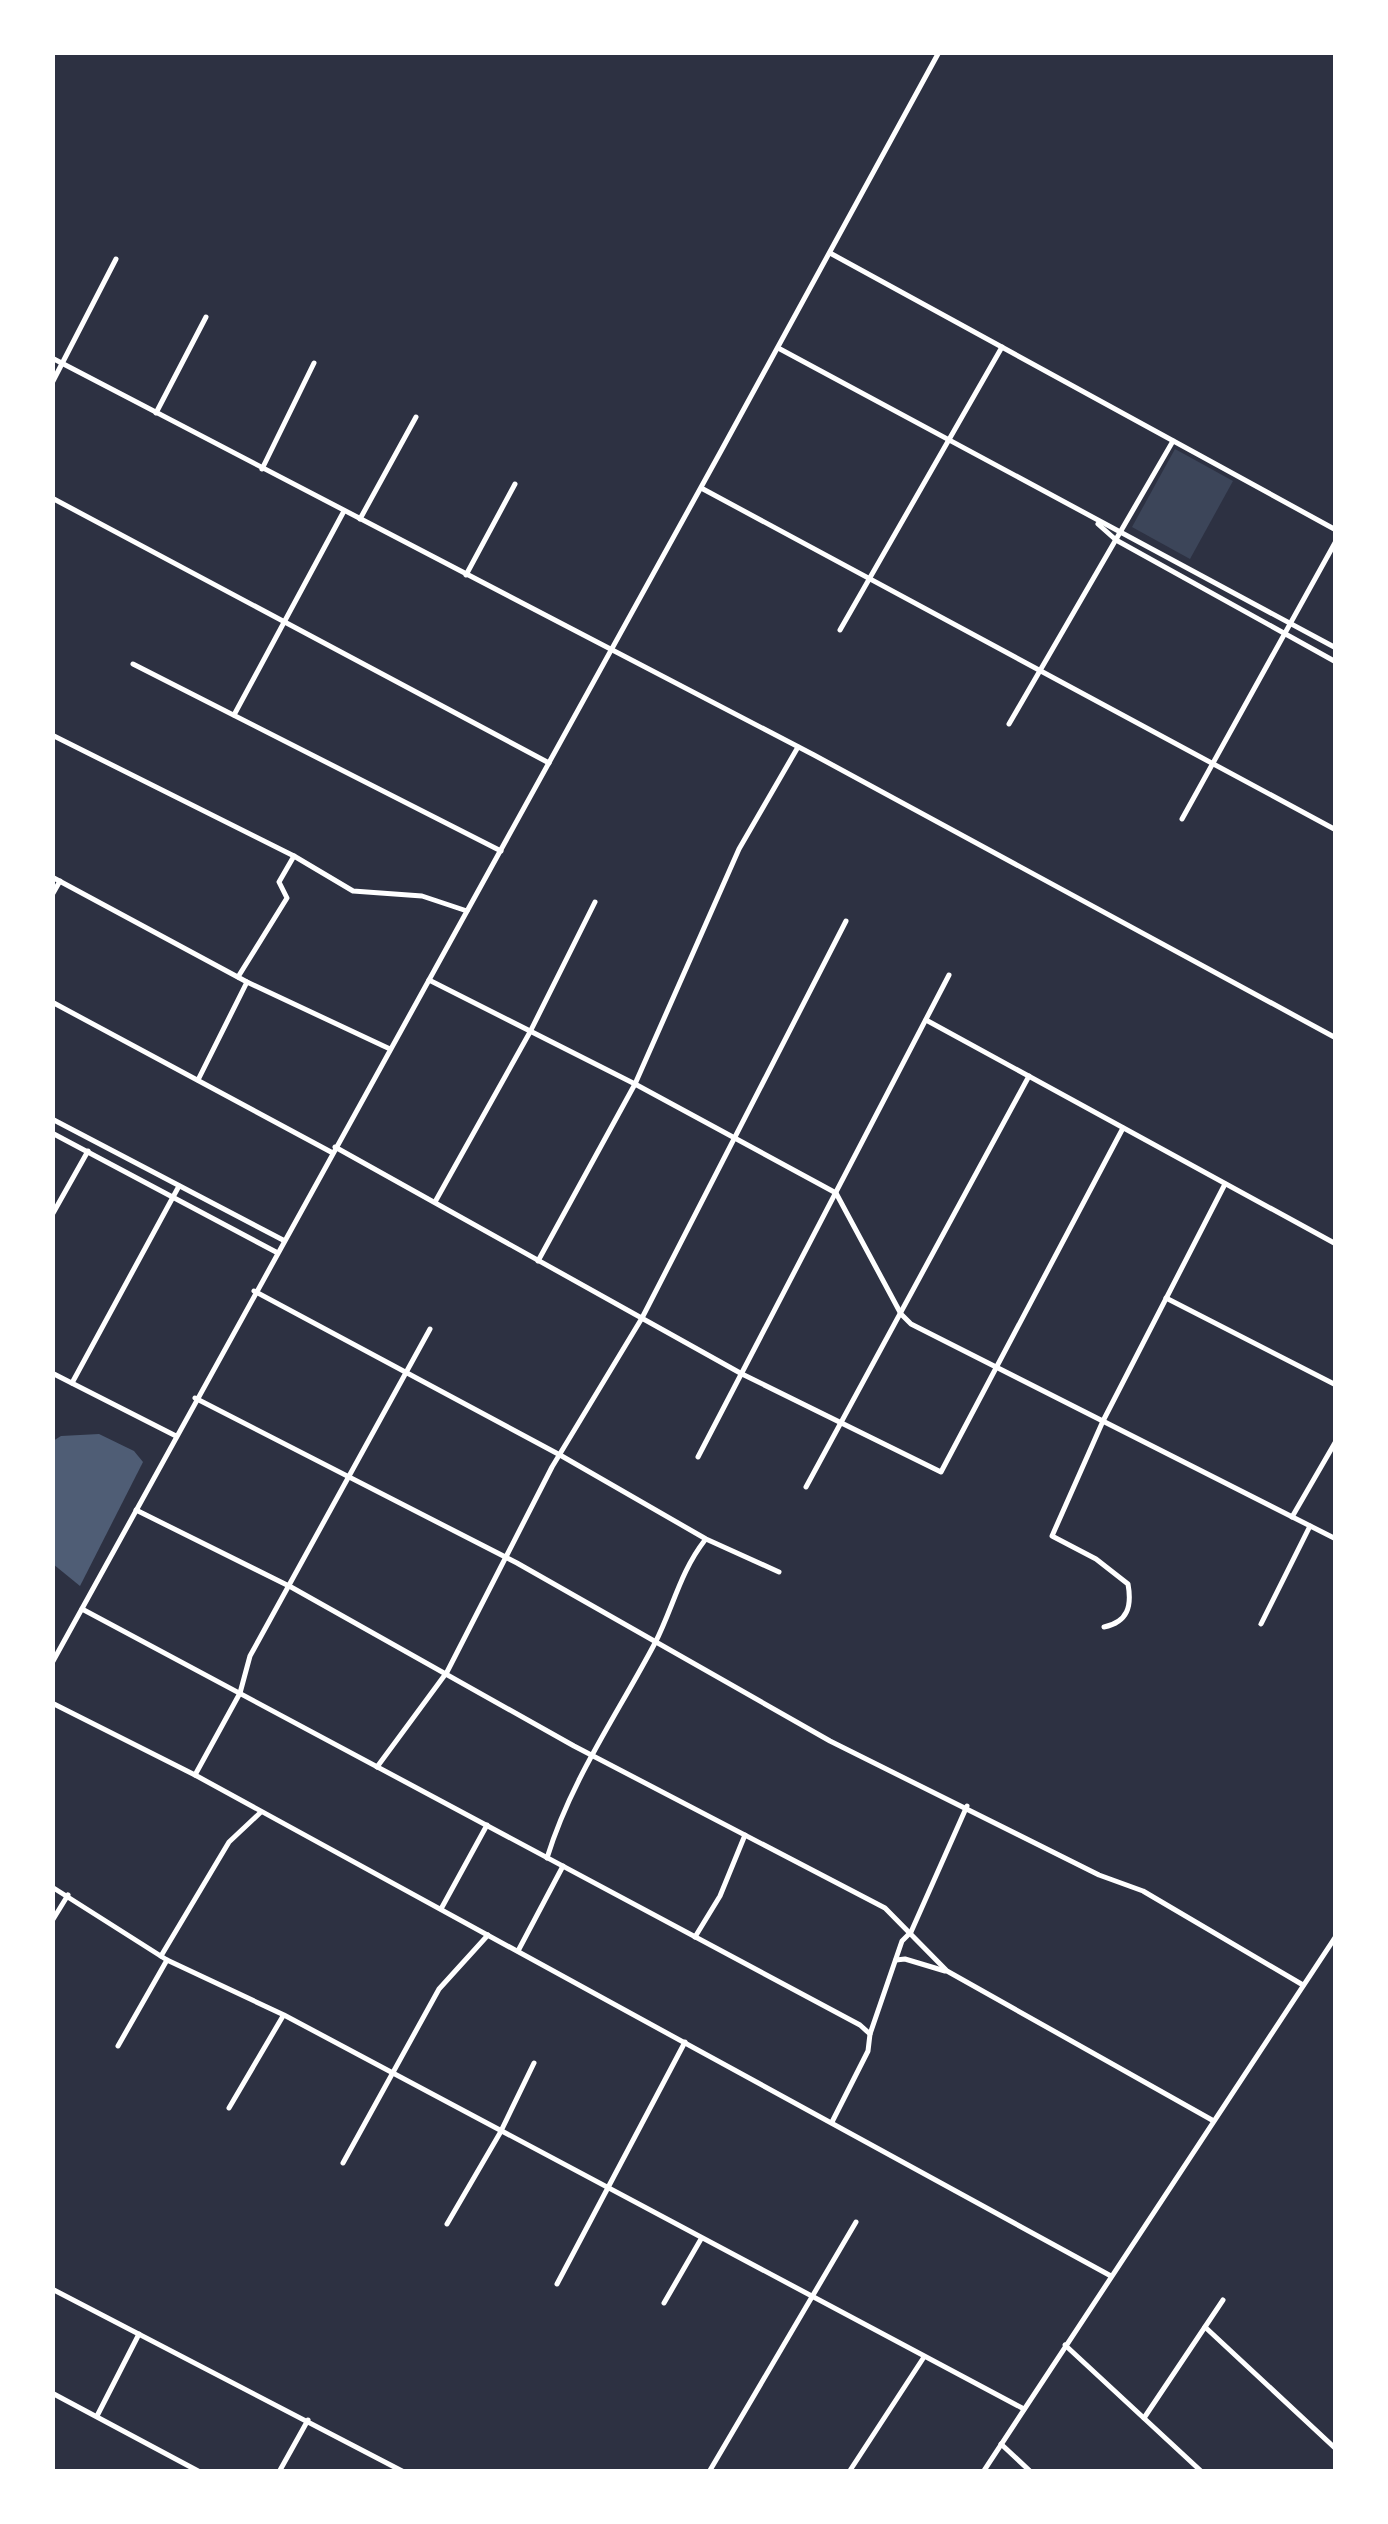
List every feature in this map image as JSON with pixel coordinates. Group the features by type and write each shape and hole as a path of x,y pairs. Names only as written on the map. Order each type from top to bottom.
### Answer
{"street":[{"path":"52,1663 194,1398 614,652 939,52"},
{"path":"830,254 1336,530"},
{"path":"52,384 116,259"},
{"path":"156,413 206,317"},
{"path":"840,630 1002,347"},
{"path":"779,348 1336,648"},
{"path":"52,358 798,747 1336,1038"},
{"path":"262,468 314,363"},
{"path":"360,520 416,416"},
{"path":"1010,724 1173,441"},
{"path":"466,576 515,484"},
{"path":"703,489 1336,830"},
{"path":"52,498 549,763"},
{"path":"234,716 344,511"},
{"path":"1096,522 1116,540 1336,662"},
{"path":"1182,819 1336,542"},
{"path":"133,664 501,852"},
{"path":"52,735 294,856 353,891 422,896 467,911"},
{"path":"538,1260 635,1084 739,849 798,747"},
{"path":"238,977 286,898 279,882 294,856"},
{"path":"52,877 247,982 390,1050"},
{"path":"52,894 60,881"},
{"path":"434,1202 530,1032 595,902"},
{"path":"377,1767 447,1672 560,1454 642,1318 846,921"},
{"path":"698,1457 948,975"},
{"path":"428,980 635,1084 836,1193 901,1314 911,1324 1336,1539"},
{"path":"198,1080 247,982"},
{"path":"53,1004 434,1202 742,1374 941,1472 1123,1128"},
{"path":"926,1020 1336,1244"},
{"path":"806,1487 1030,1076"},
{"path":"52,1118 283,1240"},
{"path":"52,1132 276,1252"},
{"path":"52,1216 88,1151"},
{"path":"1104,1627 1116,1625 1127,1614 1131,1602 1128,1584 1096,1559 1052,1536 1102,1421 1224,1184"},
{"path":"72,1383 179,1186"},
{"path":"254,1292 560,1454 706,1539 780,1572"},
{"path":"1166,1298 1336,1385"},
{"path":"195,1774 240,1693 250,1656 430,1329"},
{"path":"52,1373 176,1436"},
{"path":"194,1398 506,1557 657,1639 830,1741 1099,1874 1143,1891 1303,1985"},
{"path":"1292,1517 1336,1440"},
{"path":"136,1510 290,1587 592,1756 886,1908 947,1971"},
{"path":"1262,1624 1310,1526"},
{"path":"547,1858 562,1809 657,1639 680,1578 706,1539"},
{"path":"82,1608 870,2034"},
{"path":"52,1638 63,1644"},
{"path":"52,1703 195,1774 1110,2276"},
{"path":"832,2122 868,2051 870,2034 896,1960 967,1806"},
{"path":"118,2046 229,1842 262,1812"},
{"path":"440,1909 486,1826"},
{"path":"695,1937 720,1896 745,1835"},
{"path":"518,1951 563,1866"},
{"path":"52,1887 164,1958 284,2014 500,2133 1024,2408"},
{"path":"52,1921 68,1895"},
{"path":"344,2163 439,1989 488,1935"},
{"path":"983,2472 1336,1936"},
{"path":"896,1960 905,1958 947,1971 1212,2120"},
{"path":"229,2108 284,2014"},
{"path":"557,2284 685,2042"},
{"path":"447,2224 500,2133 534,2063"},
{"path":"709,2472 856,2222"},
{"path":"664,2303 700,2239"},
{"path":"52,2289 404,2472"},
{"path":"1144,2418 1222,2300"},
{"path":"1204,2327 1336,2449"},
{"path":"97,2416 140,2334"},
{"path":"1065,2345 1202,2472"},
{"path":"849,2472 924,2356"},
{"path":"52,2393 200,2472"},
{"path":"280,2472 308,2420"},
{"path":"1000,2444 1031,2472"}],"shaded area":[{"path":"1175,449 1233,481 1190,559 1132,527"},
{"path":"99,1434 134,1451 143,1462 80,1586 53,1564 53,1441 61,1436"}]}
